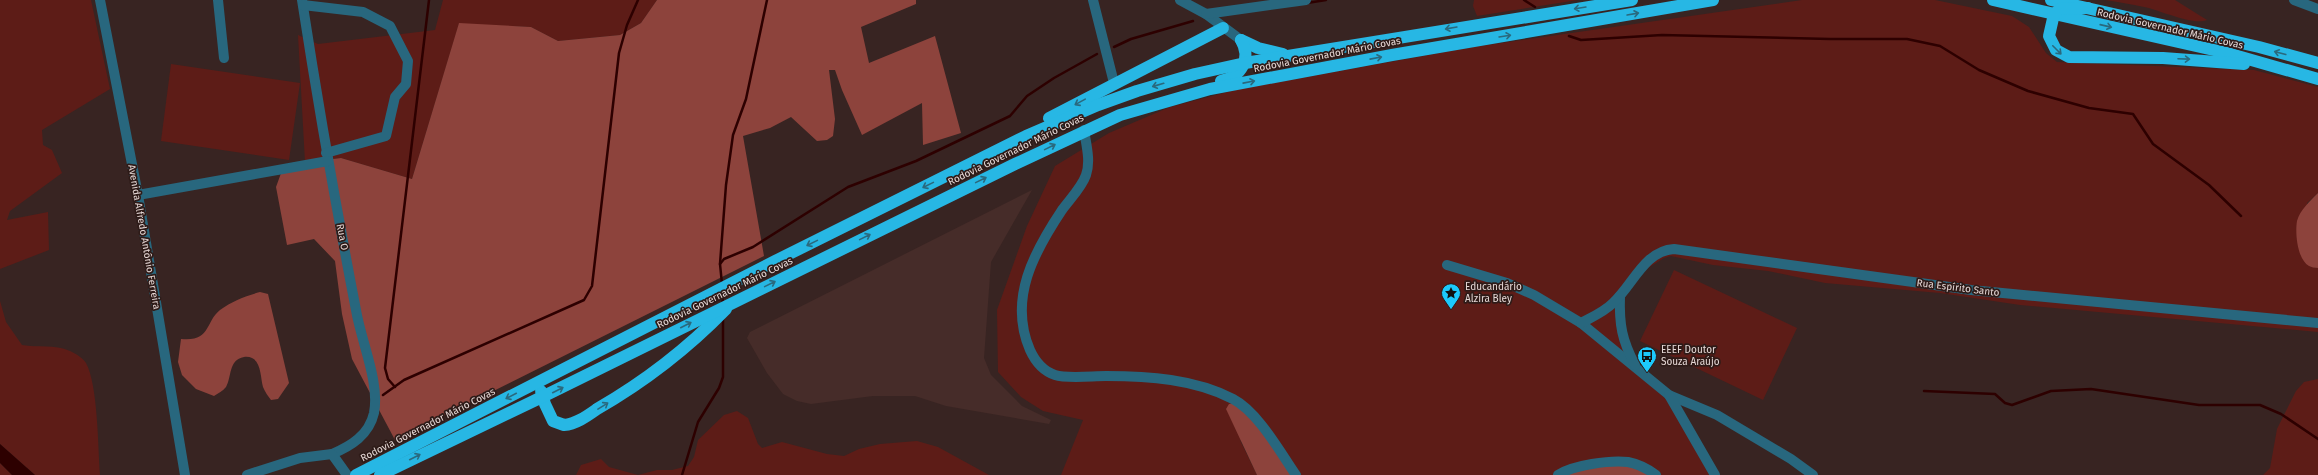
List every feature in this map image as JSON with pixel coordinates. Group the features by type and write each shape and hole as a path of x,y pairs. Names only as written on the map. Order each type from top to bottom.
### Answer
{"highway":[{"name":"Rodovia Governador Mário Covas","path":"356,475 1026,136 1098,105 1137,91 1195,74 1245,63 1632,0"},
{"name":"Rodovia Governador Mário Covas","path":"380,475 542,397 736,300 1084,130 1120,115 1182,96 1225,86 1392,55 1713,0"},
{"name":"Rodovia Governador Mário Covas","path":"1993,0 2227,53 2275,68 2318,79"},
{"name":"Rodovia Governador Mário Covas","path":"2051,0 2259,47 2318,63"},
{"path":"2088,8 2060,9 2054,14 2049,30 2050,40 2056,50 2069,57 2205,60 2275,68"},
{"path":"1026,136 1046,120 1114,83 1223,28"},
{"path":"1241,40 1258,48 1288,56"},
{"path":"1120,115 1122,108 1127,104 1230,79 1237,74 1245,63 1246,53 1241,40"},
{"path":"683,309 667,325 544,386 541,391 542,397 548,412 557,423 569,425 580,420 626,391 670,359 736,300"}],"street":[{"name":"Avenida Alfredo Antônio Ferreira","path":"100,0 138,195 185,475"},
{"path":"218,0 224,58"},
{"path":"1093,0 1114,83"},
{"path":"1180,0 1206,14 1241,40"},
{"path":"1206,14 1306,0"},
{"path":"2294,0 2318,9"},
{"path":"138,195 327,157 386,136 395,97 406,84 408,61 390,26 363,12 303,2"},
{"name":"Rua O","path":"247,475 300,458 332,454 348,447 362,435 370,425 375,400 374,387 357,320 327,157 303,2"},
{"path":"1084,130 1087,155 1085,176 1033,257 1023,294 1023,325 1031,351 1044,370 1057,376 1134,376 1163,379 1230,398 1254,417 1296,475"},
{"name":"Rua Espírito Santo","path":"1581,322 1605,310 1620,296 1644,264 1656,254 1674,249 1971,290 2318,323"},
{"path":"1447,266 1507,283 1534,295 1581,322 1670,395 1728,422 1791,459 1814,475"},
{"path":"1620,296 1619,322 1622,336 1636,368"},
{"path":"1670,395 1715,475"},
{"path":"332,454 347,475"},
{"path":"1558,475 1574,468 1620,462 1639,465 1656,475"}],"shaded area":[{"path":"0,0 91,0 110,89 42,130 43,145 52,150 62,173 10,211 7,220 48,212 49,250 0,269"},
{"path":"443,0 657,0 641,23 620,35 558,41 531,27 459,24 412,179 341,158 305,162 298,35 318,44 435,30"},
{"path":"657,0 916,0 916,4 861,27 869,63 935,36 961,133 923,145 922,103 862,135 842,90 835,70 829,70 835,119 833,136 827,140 817,141 791,117 770,128 743,136 764,256 395,440 352,359 342,314 335,261 314,239 287,245 276,187 284,165 341,158 412,179 459,23 531,27 558,41 620,35 641,23"},
{"path":"1474,0 1578,0 1477,16 1473,6"},
{"path":"1802,0 1935,0 2012,16 2029,27 2046,53 2057,62 2254,70 2318,87 2318,193 2307,203 2309,266 2318,268 2318,332 2020,305 1940,293 1825,283 1768,271 1713,265 1671,256 1664,258 1640,273 1630,286 1624,300 1622,327 1640,366 1655,380 1715,475 1294,475 1240,440 1257,475 1061,475 1083,420 1043,411 1021,397 998,372 997,310 1027,226 1055,166 1109,133 1170,107 1239,89 1473,47"},
{"path":"2105,0 2175,0 2207,20 2194,21 2144,7"},
{"path":"171,64 300,83 289,160 161,141"},
{"path":"1032,190 991,262 984,358 991,375 1022,406 1051,420 1049,424 946,406 915,396 873,396 811,404 797,401 783,394 767,373 747,338 750,332"},
{"path":"2318,193 2318,268 2309,266 2305,263 2299,252 2296,232 2297,221 2300,213"},
{"path":"1674,270 1797,328 1763,400 1640,341"},
{"path":"260,292 268,294 289,383 278,399 271,400 263,387 257,363 250,357 244,357 235,362 231,369 226,387 214,396 196,389 182,375 178,362 181,339 198,337 203,334 220,310 239,299"},
{"path":"0,301 6,322 22,345 64,349 77,355 86,363 90,373 95,401 100,475 35,475 0,444"},
{"path":"2318,379 2318,475 2263,475 2270,468 2277,429 2296,391 2304,382"},
{"path":"1234,403 1246,410 1294,475 1257,475 1226,409 1229,404"},
{"path":"737,411 748,418 758,444 762,448 782,442 827,454 844,456 859,449 880,444 917,441 938,447 989,475 638,475 657,470 672,470 688,466 694,457 698,440 724,415"},
{"path":"0,444 35,475 12,475 0,463"},
{"path":"601,459 609,467 638,475 576,475 581,465"},
{"path":"0,463 12,475 0,475"},
{"path":"1618,463 1655,475 1560,475"}],"waterway":[{"path":"395,387 388,379 385,368 429,0"},
{"path":"383,395 404,380 584,300 592,286 619,53 627,25 638,0"},
{"path":"722,284 720,264 726,185 733,135 746,99 767,0"},
{"path":"1307,3 1326,0"},
{"path":"1524,0 1535,7"},
{"path":"1114,47 1131,39 1193,21"},
{"path":"1569,36 1581,40 1662,35 1830,39 1907,39 1940,46 1979,70 2028,91 2089,108 2133,114 2153,144 2209,185 2241,216"},
{"path":"720,264 724,259 753,247 848,187 916,161 1010,116 1027,96 1054,78 1097,54"},
{"path":"722,293 723,304"},
{"path":"682,475 698,422 719,388 723,377 723,317"},
{"path":"1924,391 1995,394 2005,403 2012,405 2051,391 2091,389 2199,405 2260,405 2281,414 2318,439"}],"place":[{"name":"Educandário Alzira Bley","path":"1451,310"},
{"name":"EEEF Doutor Souza Araújo","path":"1647,373"}]}
